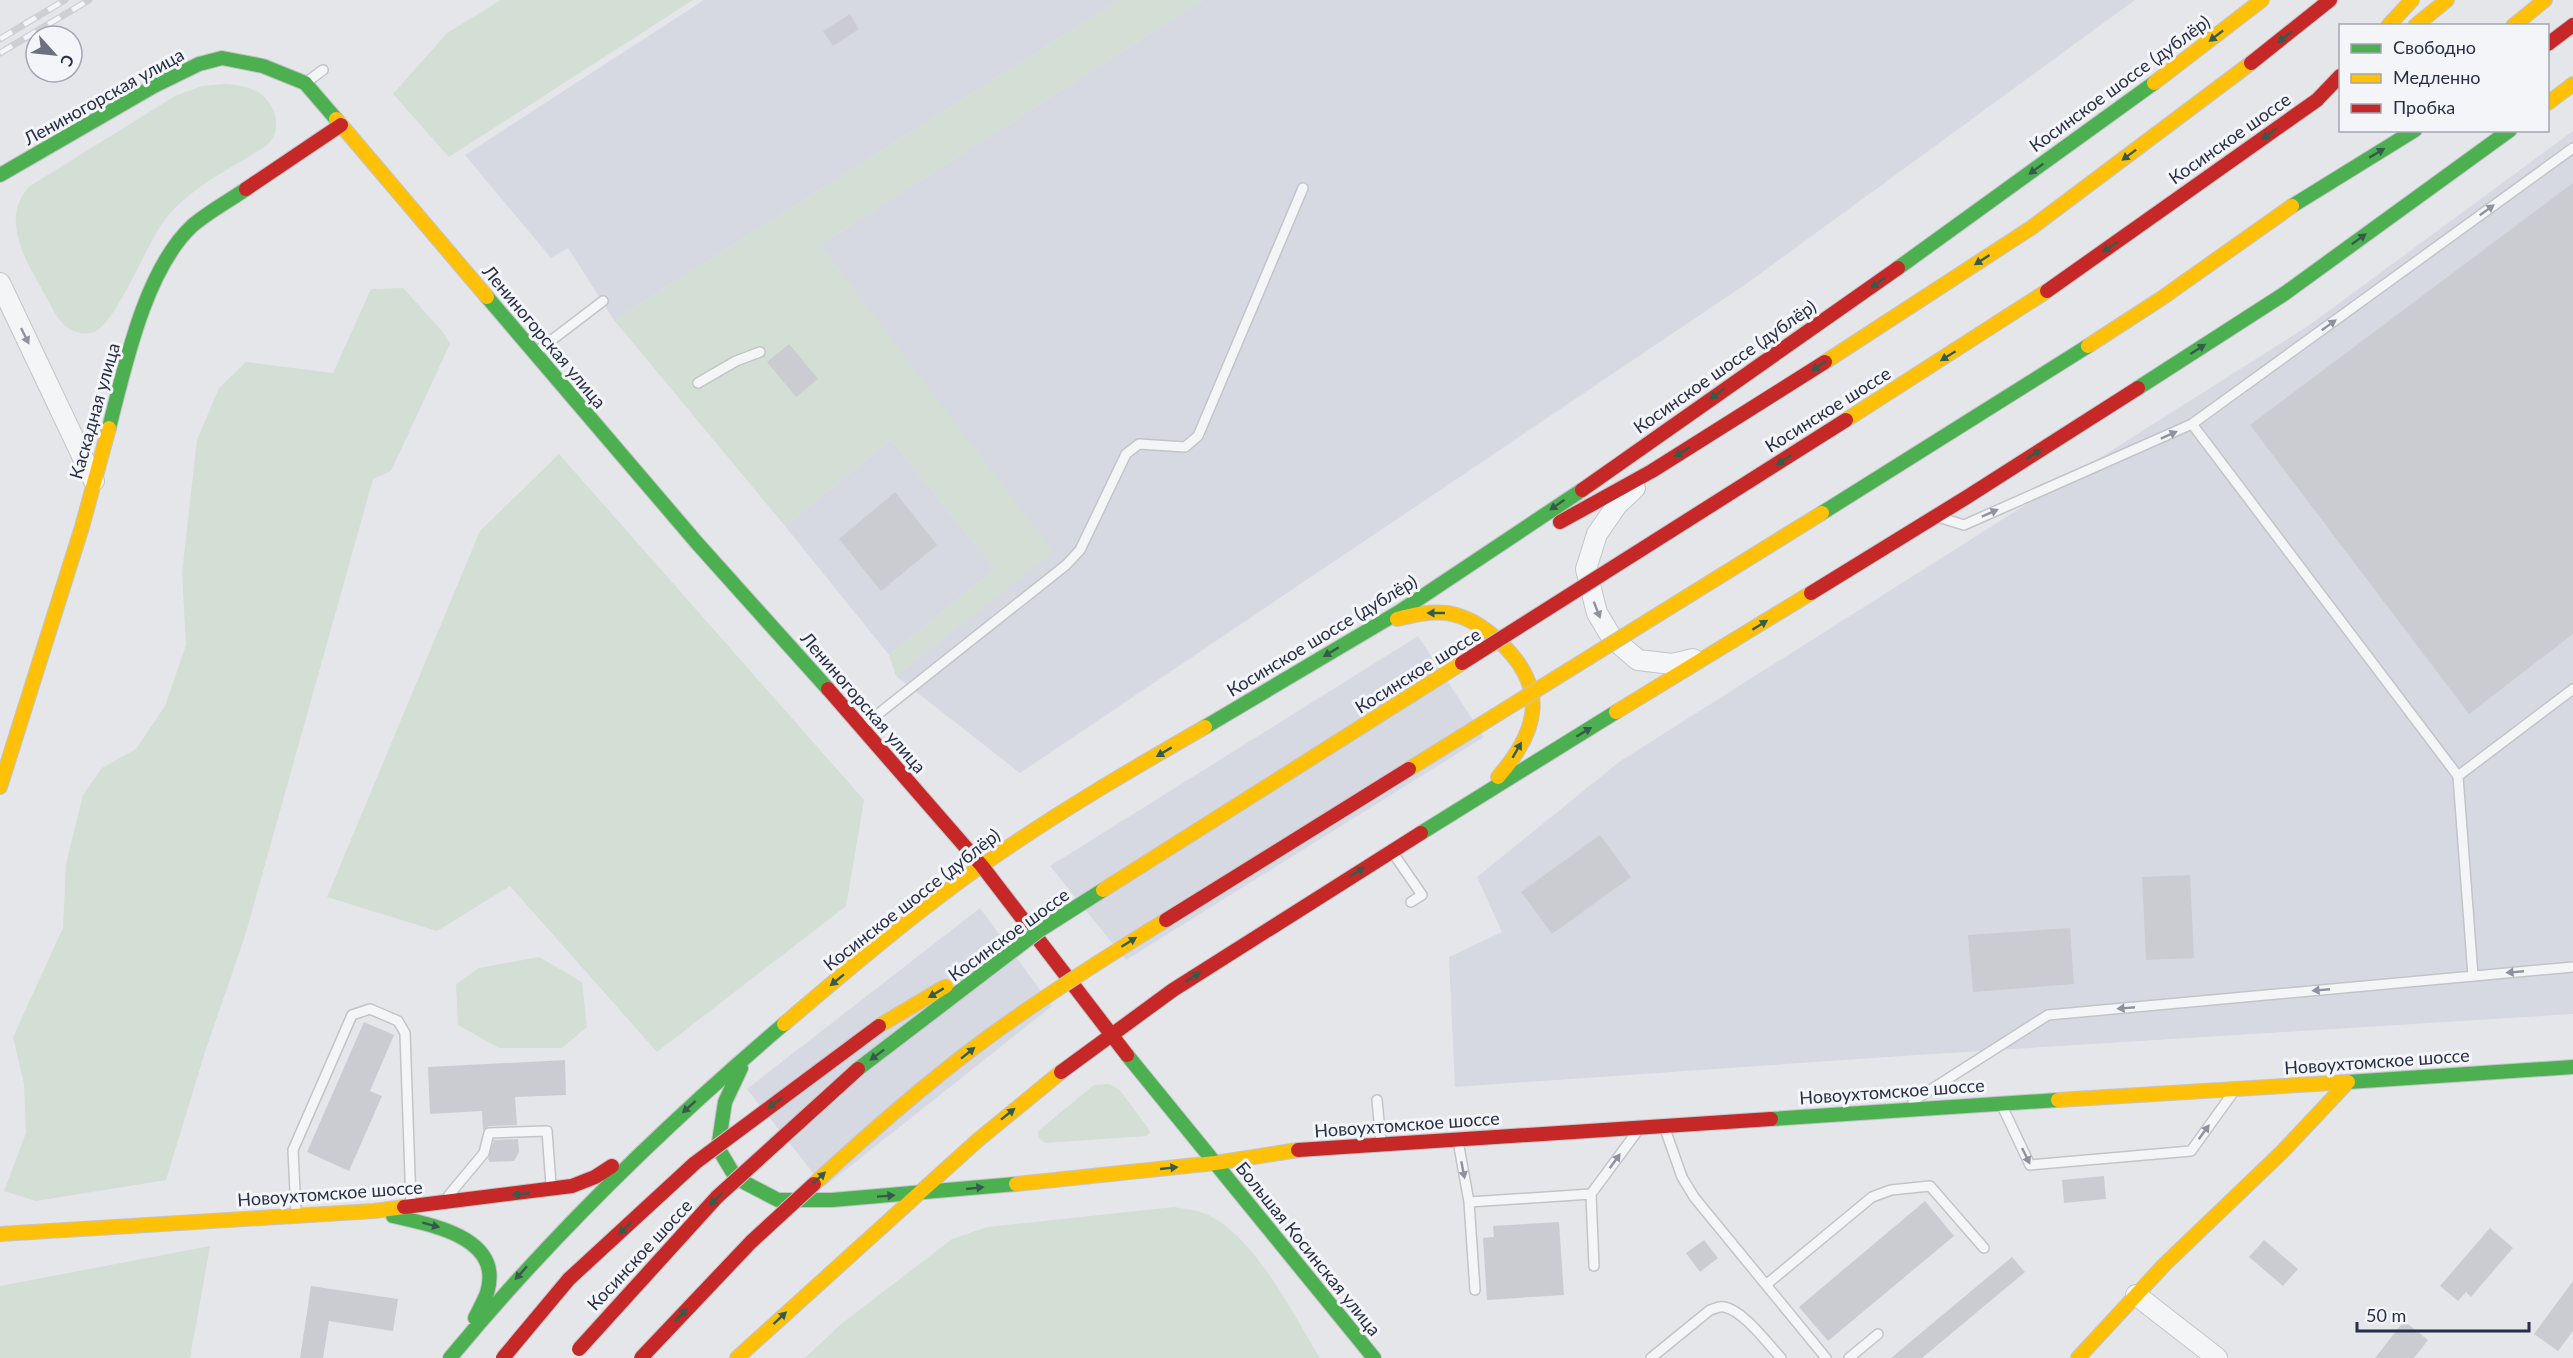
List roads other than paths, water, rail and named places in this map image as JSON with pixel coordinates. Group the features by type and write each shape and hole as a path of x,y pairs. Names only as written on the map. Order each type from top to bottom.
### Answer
{"main road":[{"name":"Косинское шоссе (дублёр)","path":"452,1355 520,1273 574,1216 651,1142 748,1054 879,946 982,866 1072,806 1382,623 1457,576 1928,248 2199,50 2262,0"},
{"path":"1457,576 1652,471 1786,388 2031,228 2235,76 2330,0"},
{"path":"2390,24 2412,0"},
{"path":"2417,24 2447,0"},
{"path":"2515,24 2545,0"},
{"path":"2549,43 2573,25"},
{"name":"Лениногорская улица","path":"0,175 168,78 199,64 222,58 263,66 305,83 697,543 862,727 982,866 1110,1034"},
{"path":"2317,100 2339,76"},
{"name":"Косинское шоссе","path":"575,1353 717,1197 864,1065 1040,930 2023,308 2339,84"},
{"name":"Каскадная улица","path":"0,787 82,527 140,320 158,275 174,246 206,214 341,125"},
{"path":"641,1358 751,1242 858,1143 975,1047 1119,949 2008,398 2162,298 2292,206 2412,132"},
{"path":"737,1358 978,1140 1110,1034 1173,990 1391,850 1935,517 2284,294 2507,132"},
{"path":"2292,206 2375,138"},
{"path":"1382,623 1419,613 1453,614 1488,629 1519,662 1533,693 1531,720 1519,751 1480,795"},
{"path":"503,1358 568,1279 695,1163 868,1033 1040,930"},
{"name":"Большая Косинская улица","path":"1110,1034 1374,1358"},
{"name":"Новоухтомское шоссе","path":"748,1054 725,1102 718,1148 736,1178 778,1200 832,1200 917,1194 1215,1163 1280,1151 2573,1067"},
{"path":"2078,1358 2164,1265 2282,1152 2348,1082"},
{"name":"Новоухтомское шоссе","path":"0,1234 374,1211 551,1191 596,1177 651,1142"},
{"path":"374,1211 451,1231 473,1242 482,1251 487,1262 489,1276 486,1295 452,1355"}],"street":[{"path":"2552,100 2573,82"},
{"path":"0,283 94,481"},
{"path":"1652,471 1617,505 1597,534 1586,569 1597,613 1612,638 1638,660 1672,664 1710,656"},
{"path":"2136,1295 2217,1358"}],"lane":[{"path":"305,83 323,70"},
{"path":"1935,517 1964,525 2192,424 2573,148"},
{"path":"862,727 1066,565 1080,550 1126,454 1139,444 1185,447 1198,436 1303,188"},
{"path":"534,353 603,302"},
{"path":"698,383 736,361 760,352"},
{"path":"2192,424 2458,776 2473,976"},
{"path":"2458,776 2573,689"},
{"path":"1391,850 1422,895 1411,902"},
{"path":"1901,1109 2048,1015 2573,967"},
{"path":"296,1215 293,1150 352,1015 369,1009 398,1021 405,1033 411,1208"},
{"path":"2001,1103 2030,1165 2191,1151 2236,1089"},
{"path":"1377,1100 1381,1144"},
{"path":"1664,1126 1682,1177 1694,1197 1827,1358"},
{"path":"1594,1266 1591,1194 1639,1128"},
{"path":"444,1202 484,1153 489,1133 547,1131 551,1191"},
{"path":"1457,1139 1469,1202 1475,1290"},
{"path":"1767,1284 1872,1197 1891,1190 1930,1186 1984,1248"},
{"path":"1469,1202 1591,1194"},
{"path":"1651,1358 1710,1310 1721,1306 1733,1310 1743,1318 1780,1358"},
{"path":"1849,1358 1878,1334"}],"railway":[{"path":"0,39 65,0"},
{"path":"0,53 89,0"}]}
